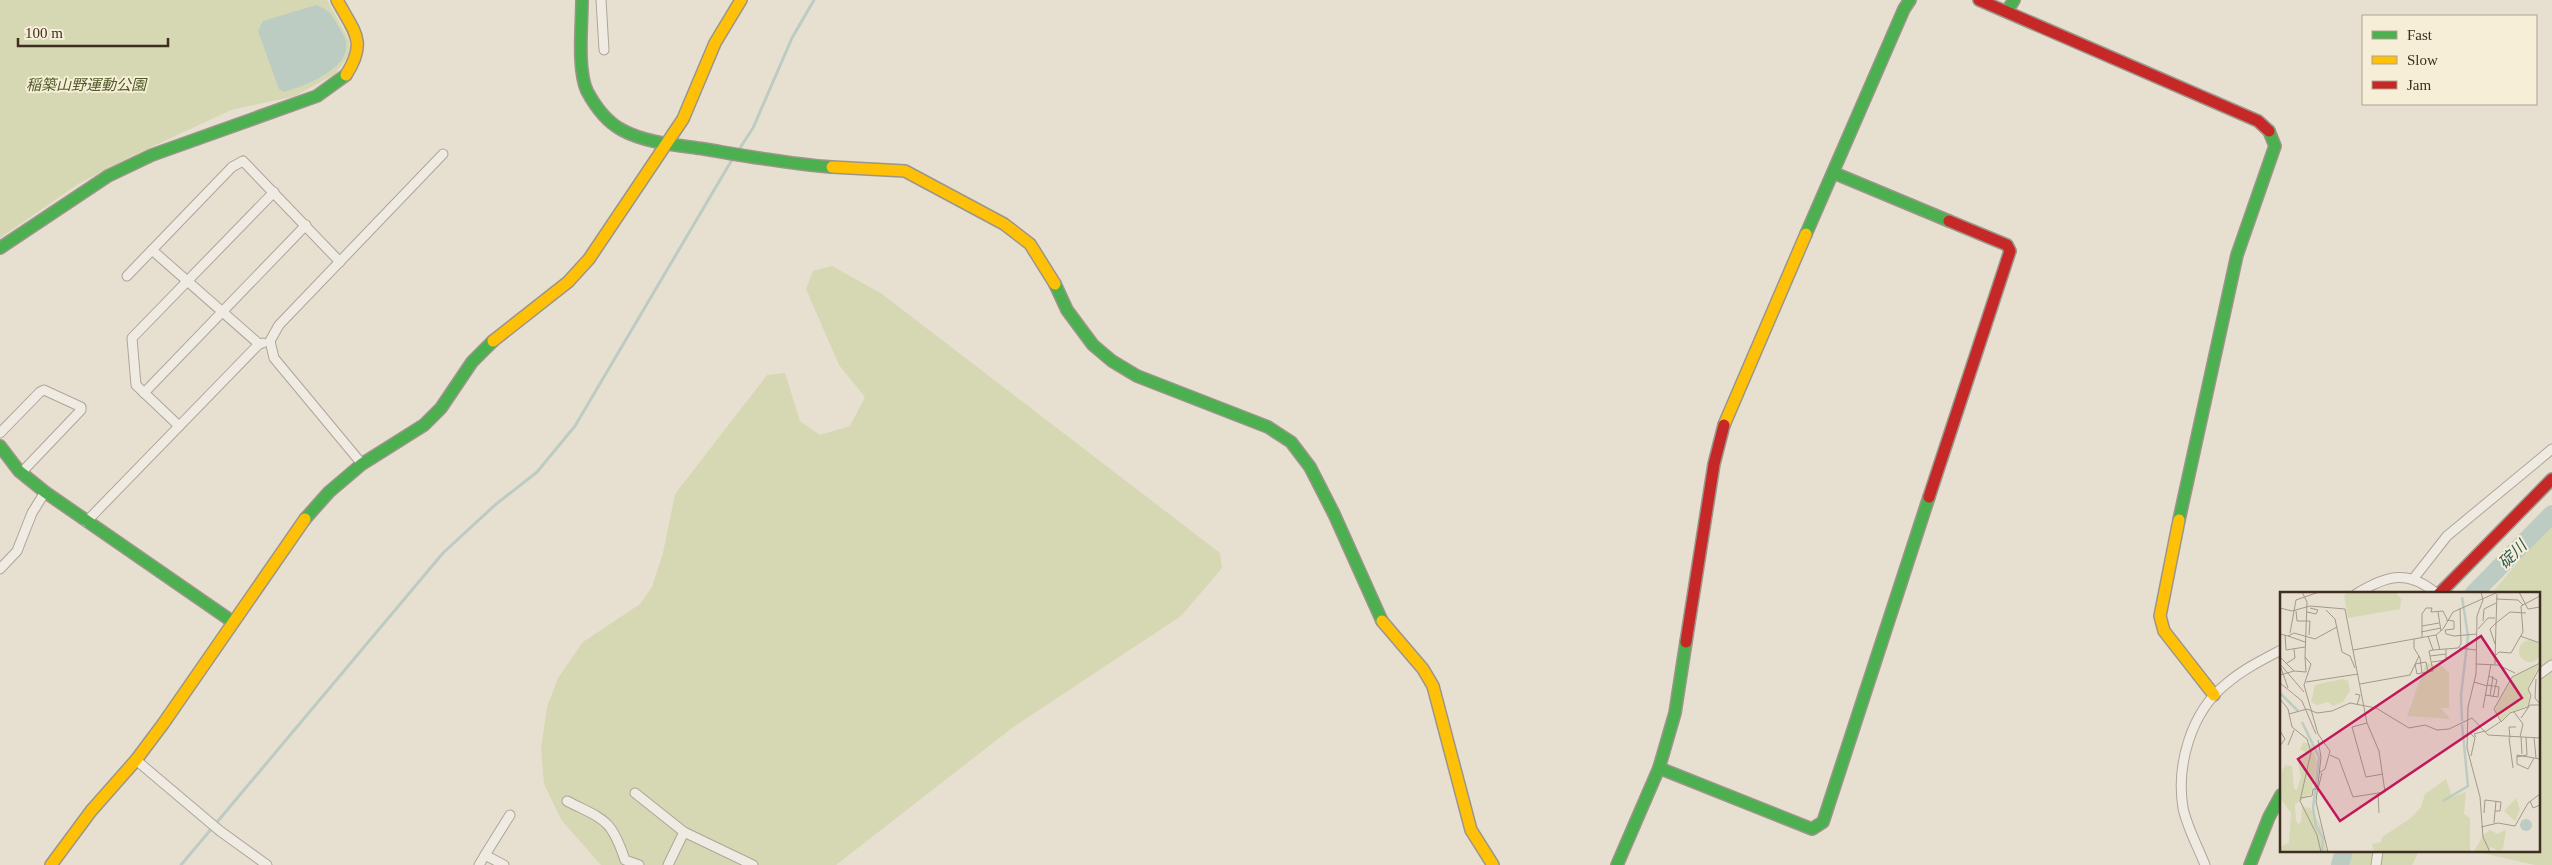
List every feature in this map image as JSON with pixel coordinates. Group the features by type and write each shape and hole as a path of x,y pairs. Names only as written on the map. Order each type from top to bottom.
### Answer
{"street":[{"path":"0,248 108,176 152,155 317,96 346,75 356,58 359,42 337,0"},
{"path":"582,0 583,73 592,100 604,116 620,130 632,135 668,143 805,165 905,171 1004,224 1030,244 1054,282 1067,310 1093,345 1112,362 1137,376 1268,427 1291,442 1310,467 1334,514 1382,621 1423,668 1433,686 1471,830 1493,865"},
{"path":"601,0 604,50"},
{"path":"1617,865 1659,768 1675,712 1714,464 1726,418 1904,9 1910,0"},
{"path":"1978,0 2258,121 2269,129 2274,139 2275,146 2237,255 2162,597 2160,616 2164,631 2214,696"},
{"path":"2007,11 2014,0"},
{"path":"51,865 91,810 136,760 299,526 329,492 362,464 424,425 441,408 472,362 496,338 568,282 589,259 683,118 715,43 739,1"},
{"path":"362,464 274,358 270,341 279,325 443,154"},
{"path":"127,276 232,167 243,161 340,262"},
{"path":"1659,768 1812,828 1823,822 2010,251 2007,245 1834,172"},
{"path":"179,426 136,385 132,338 274,192"},
{"path":"144,392 306,225"},
{"path":"152,250 259,344"},
{"path":"86,522 259,344 270,341"},
{"path":"0,433 44,390 81,407 81,410 21,473"},
{"path":"0,446 21,473 44,492 233,622"},
{"path":"2414,578 2447,536 2552,449"},
{"path":"2440,592 2552,478"},
{"path":"0,569 17,551 32,513 44,492"},
{"path":"2361,592 2393,578 2414,578 2435,592"},
{"path":"2205,865 2184,810 2184,768 2188,740 2214,696 2226,684 2258,662 2280,651"},
{"path":"2540,674 2552,665"},
{"path":"136,760 220,830 266,865"},
{"path":"635,793 684,832 742,863 753,865"},
{"path":"2250,865 2280,797"},
{"path":"566,801 603,819 616,834 625,860 639,865"},
{"path":"479,865 510,815"},
{"path":"668,865 684,832"},
{"path":"2376,865 2378,852"},
{"path":"485,855 504,865"}],"green space":[{"name":"稲築山野運動公園","path":"0,0 327,0 349,40 350,54 335,74 295,96 231,110 130,157 78,184 0,238"},
{"path":"832,266 882,294 1220,553 1222,568 1181,616 1012,728 836,865 601,865 562,821 544,784 541,749 547,707 558,678 583,642 640,604 652,587 663,553 675,494 767,375 785,373 800,421 820,435 850,426 865,397 839,365 806,289 813,271"},
{"path":"2552,522 2552,865 2535,865 2478,852 2540,852 2540,592 2493,592"},
{"path":"2346,852 2418,852 2412,865 2343,865"}],"shaded area":[{"path":"316,5 328,11 335,20 345,39 345,52 341,61 324,75 284,92 279,89 258,31 263,21"}],"waterway":[{"path":"738,151 753,128 792,38 814,0"},
{"path":"181,865 443,553 495,505 537,472 575,426 733,158"},
{"name":"碇川","path":"2475,592 2552,514"},
{"name":"碇川","path":"2340,865 2344,852"}],"traffic: fast":[{"path":"582,0 581,59 584,82 587,91 598,108 617,127 641,138 662,143 784,162 832,167"},
{"path":"1806,234 1904,9 1910,0"},
{"path":"2007,11 2014,0"},
{"path":"0,248 108,176 152,155 317,96 346,75"},
{"path":"2179,520 2237,255 2275,146 2269,131"},
{"path":"1834,173 1949,221"},
{"path":"1055,284 1067,310 1093,345 1112,361 1137,376 1268,427 1291,442 1310,467 1334,514 1382,621"},
{"path":"305,519 329,492 362,464 424,425 441,408 472,362 493,341"},
{"path":"0,446 19,471 45,492 233,622"},
{"path":"1659,768 1812,829 1823,822 1929,497"},
{"path":"1617,865 1659,768 1675,713 1686,642"},
{"path":"2250,865 2269,817 2280,797"}],"traffic: slow":[{"path":"337,0 353,29 357,45 353,63 346,75"},
{"path":"493,341 568,282 589,259 683,119 715,43 741,0"},
{"path":"832,167 905,171 1004,224 1030,244 1055,284"},
{"path":"1724,425 1806,234"},
{"path":"51,865 91,811 136,760 163,724 305,519"},
{"path":"2179,520 2160,616 2164,631 2214,695"},
{"path":"1382,621 1423,669 1433,686 1471,830 1493,865"}],"traffic: jam":[{"path":"1979,0 2258,121 2269,131"},
{"path":"1929,497 2010,251 2007,245 1949,221"},
{"path":"1686,642 1714,464 1724,425"},
{"path":"2441,592 2552,479"}]}
